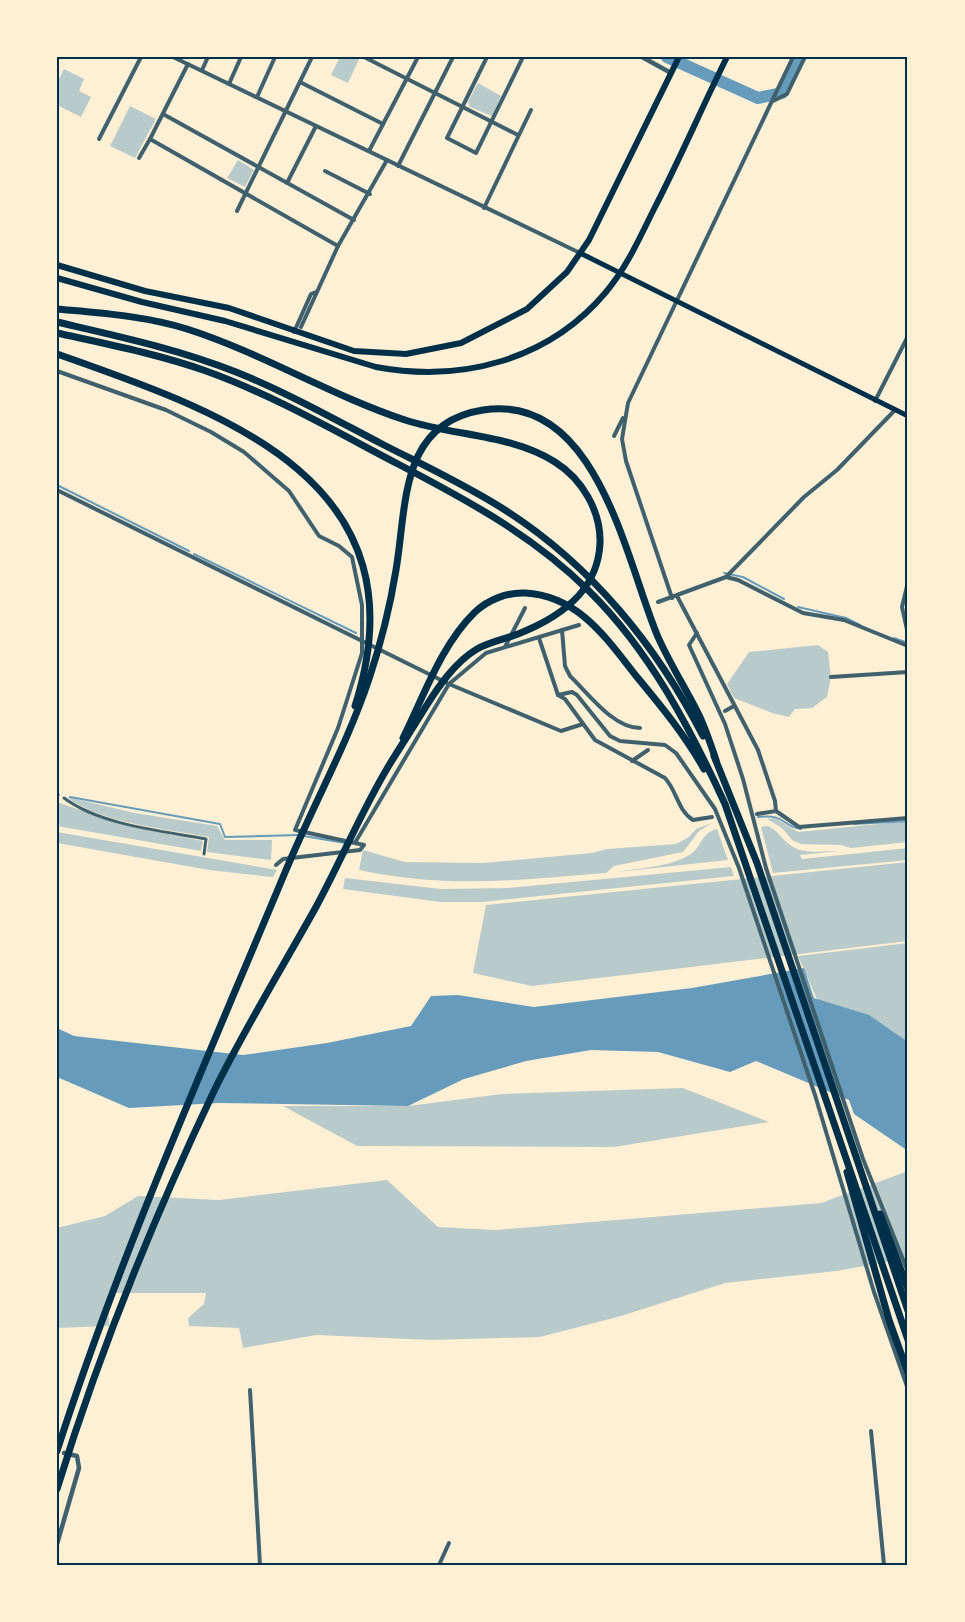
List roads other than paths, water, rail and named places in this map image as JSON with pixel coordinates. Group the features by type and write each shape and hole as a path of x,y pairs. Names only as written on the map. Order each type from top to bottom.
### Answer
{"highway":[{"path":"57,265 145,291 229,308 354,351 379,354 436,350 461,343 527,309 567,272 605,210 679,57"},
{"path":"57,278 142,302 225,321 353,362 400,372 465,370 501,362 533,350 578,320 620,273 677,164 727,57"},
{"path":"57,309 188,329 382,412 424,426 519,445 544,455 574,477 589,498 597,522 600,546 597,561 588,582 565,610 532,628 477,649 456,666 428,704 389,765"},
{"path":"57,322 170,349 236,372 307,405 489,501 553,544 615,605 673,683 716,760"},
{"path":"57,333 149,354 232,381 295,410 484,510 546,552 590,592 613,618 644,657 682,717 725,804 908,1340"},
{"path":"57,354 206,411 261,439 294,464 320,488 343,522 363,570 367,592 369,636 366,662 351,716 311,817"},
{"path":"60,1452 117,1281 291,857 354,720 374,664 391,600 407,481 417,457 443,426 466,414 494,408 523,412 556,428 576,447 590,467 618,524 657,634 701,719 757,863 908,1311"},
{"path":"57,1489 73,1437 127,1292 167,1195 216,1087 319,902 450,644 477,611 506,595 540,594 566,603 597,628 668,714 688,741 725,804"},
{"path":"836,1127 889,1320 908,1373"},
{"path":"864,1178 893,1245 908,1289"}],"main road":[{"path":"580,254 908,416"}],"street":[{"path":"99,139 141,57"},
{"path":"173,57 580,254"},
{"path":"202,70 208,57"},
{"path":"229,84 241,57"},
{"path":"257,98 275,57"},
{"path":"237,211 312,57"},
{"path":"363,57 518,135"},
{"path":"369,151 418,57"},
{"path":"398,166 453,57"},
{"path":"487,57 447,138 476,153 523,57"},
{"path":"642,57 673,70"},
{"path":"776,812 775,801 758,750 697,633 674,597 626,461 622,439 628,403 793,57"},
{"path":"772,101 778,101 787,94 805,57"},
{"path":"139,158 164,114 188,64"},
{"path":"300,82 384,124"},
{"path":"484,208 531,110"},
{"path":"164,114 354,220"},
{"path":"287,183 316,126"},
{"path":"150,139 247,192 338,246"},
{"path":"301,327 338,246 387,160"},
{"path":"325,171 369,194"},
{"path":"294,332 311,294 317,291"},
{"path":"875,401 908,336"},
{"path":"57,371 166,410 211,432 244,452 289,491 319,536 339,546 352,557 362,605 362,653 349,698 322,771 295,830 356,841 364,845 360,850 283,859 276,865"},
{"path":"658,602 726,577 804,497 837,470 895,410"},
{"path":"614,436 625,415"},
{"path":"244,452 246,446"},
{"path":"57,490 449,684 561,731 584,723"},
{"path":"726,577 738,580 803,613 844,620 908,646"},
{"path":"908,582 902,607 908,634"},
{"path":"504,648 525,608"},
{"path":"356,841 449,684 486,653 579,625"},
{"path":"562,630 565,666 570,676 619,722 630,728 640,728"},
{"path":"697,633 689,645 725,724 766,868 862,1159 908,1272"},
{"path":"539,638 558,695 566,699 595,740 665,778 673,787 688,817 693,820 712,817"},
{"path":"831,677 908,672"},
{"path":"558,695 572,692 577,695 610,736 620,741 665,745 676,753 715,809 739,868 808,1072 874,1292 908,1389"},
{"path":"725,711 734,706"},
{"path":"631,761 648,750"},
{"path":"64,798 78,809 129,824 207,840 204,855"},
{"path":"757,814 776,812 798,827 908,818"},
{"path":"250,1390 260,1565"},
{"path":"871,1431 884,1565"},
{"path":"57,1456 60,1452 76,1456 79,1468 57,1544"},
{"path":"439,1565 449,1543"}],"water":[{"path":"804,968 814,998 869,1015 908,1042 908,1151 854,1114 849,1100 756,1061 730,1072 658,1052 591,1050 526,1061 464,1079 408,1106 218,1103 129,1108 57,1077 57,1028 74,1036 243,1055 327,1043 411,1026 431,996 458,995 534,1007 692,988"}],"waterway":[{"path":"667,57 758,98 782,93 800,57"},
{"path":"57,485 189,551"},
{"path":"194,554 356,633"},
{"path":"724,573 743,577 784,599"},
{"path":"798,607 846,618 860,625"},
{"path":"894,638 908,643"},
{"path":"70,797 220,824 225,837 298,835"},
{"path":"758,817 774,817 801,829"},
{"path":"854,824 908,821"},
{"path":"304,836 345,843"}]}
